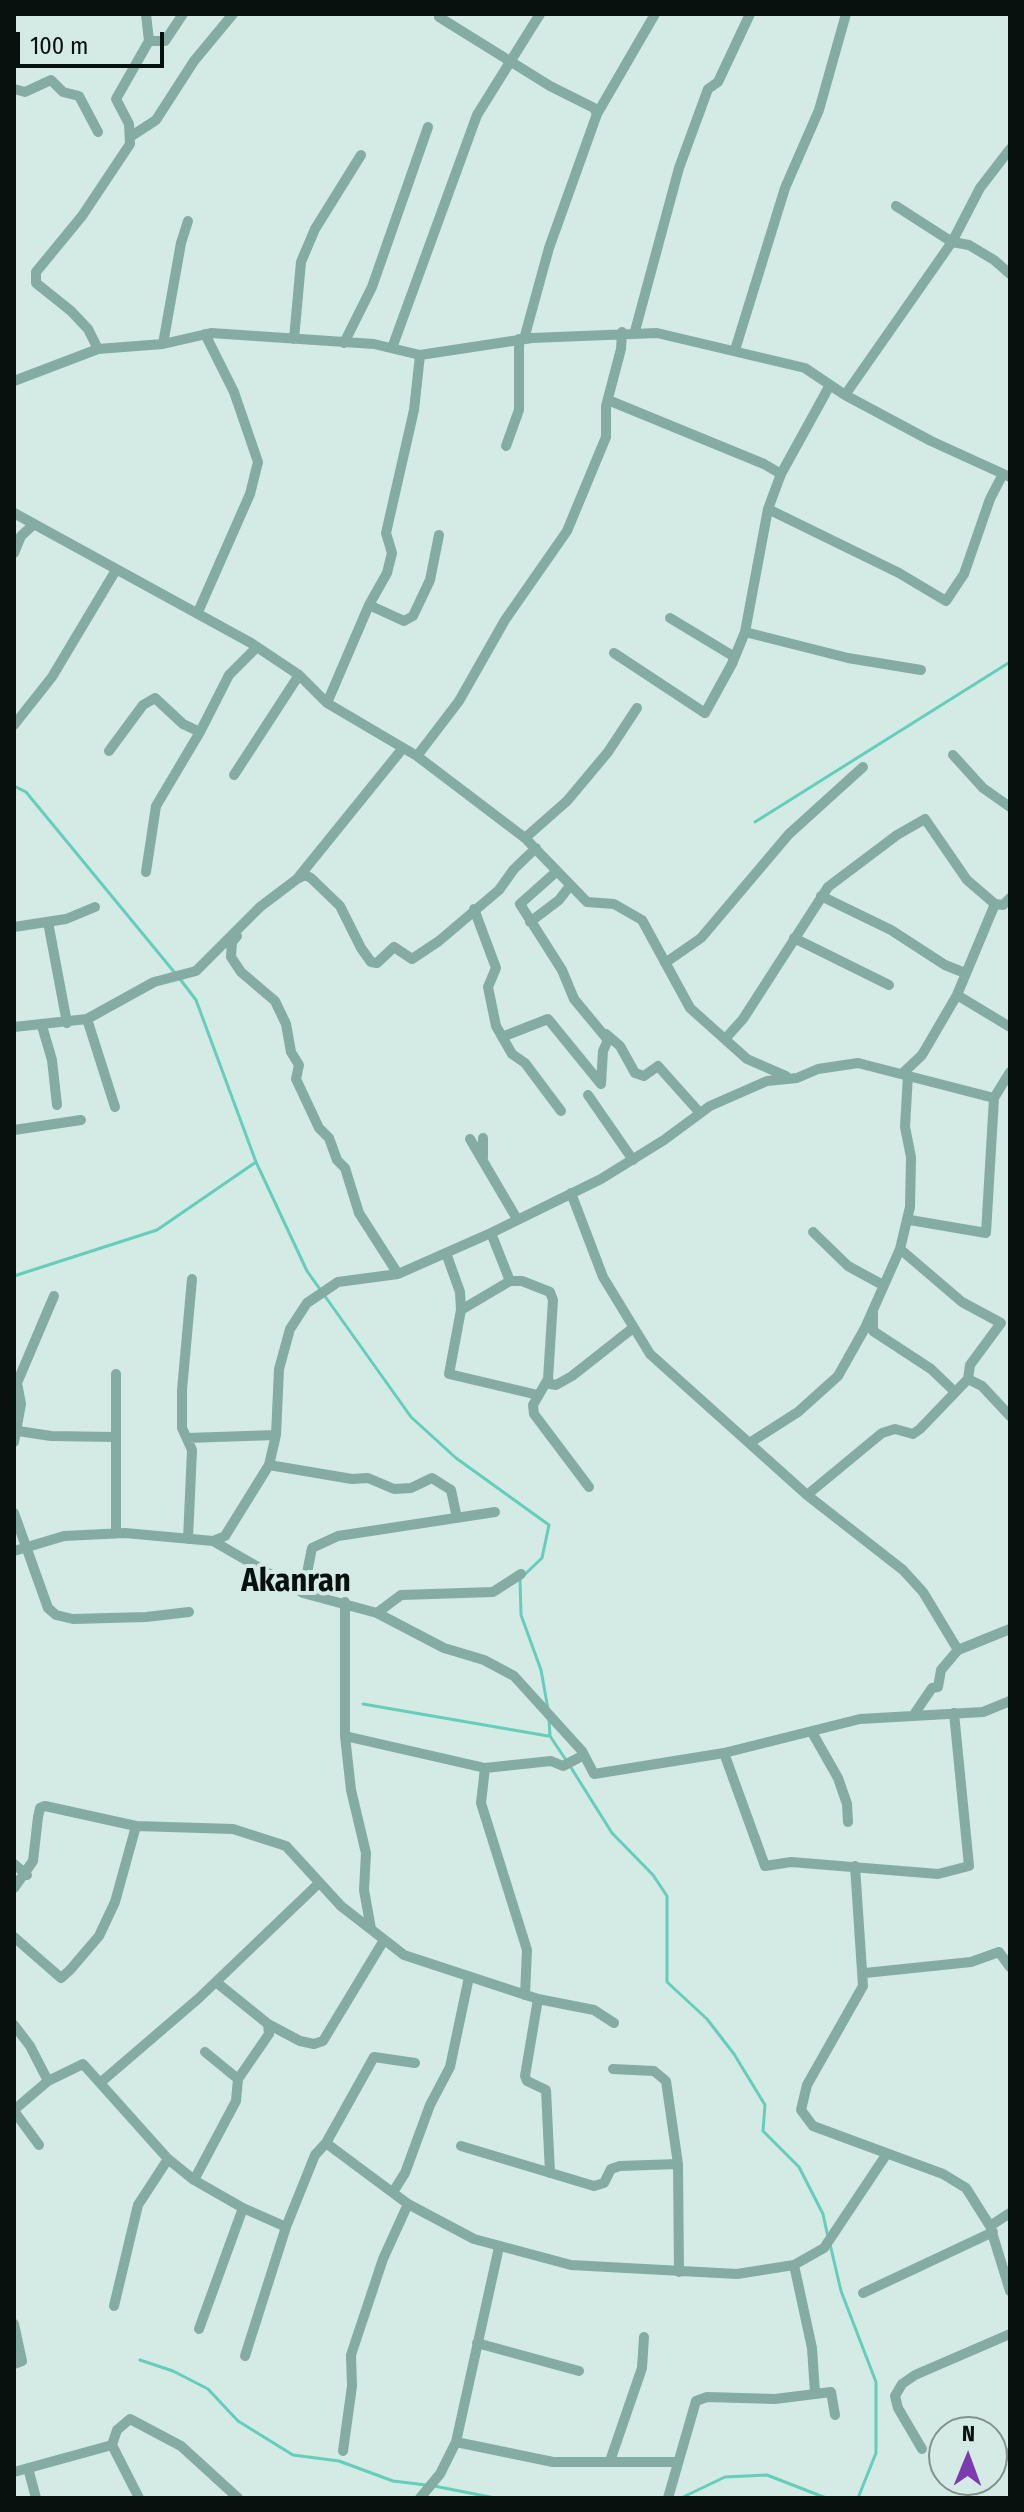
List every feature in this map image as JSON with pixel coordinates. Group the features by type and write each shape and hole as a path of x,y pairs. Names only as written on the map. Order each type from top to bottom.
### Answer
{"street":[{"path":"98,349 88,329 36,283 36,272 82,216 130,144 129,124 116,99 149,41 146,14"},
{"path":"149,41 165,41 183,14"},
{"path":"130,137 156,120 194,61 233,14"},
{"path":"392,348 468,148 473,126 509,60 540,14"},
{"path":"506,446 519,410 521,339 549,248 597,114 655,14"},
{"path":"635,331 683,155 708,89 718,82 750,14"},
{"path":"735,350 785,188 819,110 846,14"},
{"path":"439,17 594,108 597,114"},
{"path":"14,89 25,92 51,80 63,92 79,96 98,132"},
{"path":"344,343 372,287 428,127"},
{"path":"845,395 952,242 980,188 1010,149"},
{"path":"294,339 301,262 315,229 361,155"},
{"path":"896,206 952,242 969,245 1010,274"},
{"path":"163,344 181,243 188,221"},
{"path":"14,381 98,349 163,344 205,334 344,343 392,348 420,355 521,339 635,331 735,350 805,368 845,395 1007,476 990,499 964,574 946,601 899,573 768,509"},
{"path":"417,756 459,701 505,620 567,531 606,437 608,400 622,332"},
{"path":"198,612 250,494 258,462 234,392 205,334"},
{"path":"327,703 369,605 387,573 392,553 386,533 414,410 420,355"},
{"path":"614,653 705,713 745,632 768,509 781,474 830,385"},
{"path":"608,400 764,464 781,474"},
{"path":"14,513 257,647 299,675 327,703 417,756 525,838 569,887 587,902 614,904 642,920 690,1008 747,1059 797,1078 818,1069 858,1063 994,1098"},
{"path":"14,553 21,536 33,525"},
{"path":"369,605 404,621 413,616 430,580 439,535"},
{"path":"14,725 52,677 116,570"},
{"path":"670,618 734,659"},
{"path":"745,632 835,655 921,670"},
{"path":"146,872 156,806 215,709 229,675 257,647"},
{"path":"234,775 299,675"},
{"path":"109,751 143,705 155,698 183,724 200,732"},
{"path":"525,838 567,801 608,752 637,708"},
{"path":"297,879 403,748"},
{"path":"953,755 983,788 1010,807"},
{"path":"665,963 701,938 789,834 863,767"},
{"path":"725,1039 743,1019 821,896 842,874 925,819 967,880 995,904 1003,905 1010,898"},
{"path":"398,1274 359,1213 345,1168 337,1160 329,1138 319,1128 296,1079 299,1065 291,1052 286,1024 275,1001 241,972 231,957 232,942 260,907 305,875 340,906 361,948 374,963 394,947 412,959 439,941 499,890 514,869 536,848"},
{"path":"502,1037 548,1019 601,1084 603,1051 608,1040 574,999 562,970 530,922 521,901 556,872"},
{"path":"530,922 559,900 569,887"},
{"path":"821,896 891,930 945,965 965,973"},
{"path":"751,1442 798,1412 838,1376 900,1249 910,1207 911,1157 905,1127 906,1074 922,1055 957,995 995,904"},
{"path":"14,927 48,922 95,907"},
{"path":"474,909 496,968 488,995 502,1037 561,1111"},
{"path":"48,922 67,1023"},
{"path":"14,1027 87,1019 154,982 196,971 243,928"},
{"path":"794,938 889,985"},
{"path":"957,995 1010,1027"},
{"path":"87,1019 115,1107"},
{"path":"42,1026 52,1060 57,1105"},
{"path":"601,1031 620,1046 635,1073 644,1076 658,1066 668,1080 693,1101 700,1113"},
{"path":"213,1541 225,1536 244,1512 269,1465 276,1435 279,1369 297,1315 307,1303 338,1282 398,1274 491,1233 633,1160 700,1113 767,1081 786,1076"},
{"path":"910,1220 986,1233 994,1098 1008,1079"},
{"path":"588,1095 633,1160"},
{"path":"14,1130 81,1120"},
{"path":"483,1138 483,1160"},
{"path":"470,1139 496,1189 517,1219"},
{"path":"571,1193 603,1277 650,1354 807,1495 903,1570 923,1592 958,1650"},
{"path":"813,1232 848,1266 881,1284"},
{"path":"491,1233 510,1281"},
{"path":"807,1495 882,1433 895,1429 913,1434 920,1429 968,1379 970,1365 1001,1323 962,1302 900,1249"},
{"path":"446,1253 460,1292 461,1310 449,1374 538,1395"},
{"path":"188,1539 192,1450 182,1428 182,1390 192,1279"},
{"path":"461,1310 510,1281 522,1281 550,1292 553,1300 548,1379 533,1405 534,1414 589,1487"},
{"path":"54,1296 16,1383 21,1404 16,1437 114,1437"},
{"path":"873,1307 873,1331 931,1369 954,1391"},
{"path":"548,1379 550,1384 556,1385 572,1376 633,1328"},
{"path":"116,1374 116,1533"},
{"path":"968,1379 1005,1400 1010,1416"},
{"path":"187,1438 276,1435"},
{"path":"269,1465 352,1479 368,1478 394,1489 411,1488 432,1478 451,1490 457,1518"},
{"path":"303,1593 312,1548 350,1533 495,1512"},
{"path":"14,1513 20,1549 48,1608 56,1615 73,1619 146,1617 189,1612"},
{"path":"20,1549 64,1536 116,1533 213,1541 303,1593 377,1613 444,1648 484,1660 514,1676 584,1755 594,1774 599,1775 813,1734 860,1719 915,1713 983,1712 1010,1701"},
{"path":"377,1613 401,1595 493,1592 521,1574"},
{"path":"345,1602 345,1736 351,1790 366,1853 364,1890 371,1929"},
{"path":"915,1713 932,1688 938,1687 941,1670 958,1650 1010,1629"},
{"path":"724,1753 765,1866 791,1862 932,1874 969,1866 954,1713"},
{"path":"813,1734 838,1778 847,1804 848,1822"},
{"path":"345,1736 485,1768 551,1761 563,1766 584,1755"},
{"path":"485,1768 481,1803 527,1950 525,1995"},
{"path":"14,1888 27,1875 33,1861 40,1808 45,1806 136,1826 233,1829 286,1846 318,1884 404,1955 538,1999 594,2010 614,2023"},
{"path":"14,1937 61,1978 70,1970 99,1936 115,1902 136,1826"},
{"path":"14,1864 27,1875"},
{"path":"855,1866 865,1973 855,2002 807,2085 801,2110 813,2126 943,2174 966,2188 991,2229 1010,2291"},
{"path":"100,2083 216,1982 318,1884"},
{"path":"216,1982 268,2024 300,2041 314,2044 323,2041 384,1940"},
{"path":"865,1973 971,1962 999,1952 1010,1967"},
{"path":"393,2192 405,2173 430,2105 450,2067 469,1977"},
{"path":"538,1999 525,2076 527,2081 546,2090 550,2173"},
{"path":"194,2180 236,2101 238,2079 269,2034 268,2024"},
{"path":"14,2025 30,2046 48,2081"},
{"path":"205,2052 238,2079"},
{"path":"245,2356 286,2227 315,2155 326,2143 374,2057 415,2063"},
{"path":"39,2145 14,2110 48,2081 83,2064 168,2159 194,2180 243,2208 286,2227"},
{"path":"613,2069 654,2071 664,2076 678,2164 682,2251 679,2272"},
{"path":"326,2143 408,2204 474,2239 499,2247 571,2265 737,2274 794,2265 824,2248 886,2155"},
{"path":"461,2146 594,2186 604,2183 611,2169 620,2166 678,2164"},
{"path":"114,2306 138,2205 168,2159"},
{"path":"343,2451 352,2386 351,2355 383,2259 408,2204"},
{"path":"199,2329 243,2208"},
{"path":"863,2293 991,2229 1010,2213"},
{"path":"420,2498 440,2474 456,2442 499,2247"},
{"path":"794,2265 812,2348 815,2393"},
{"path":"14,2324 22,2361 14,2364"},
{"path":"922,2449 898,2408 895,2396 902,2384 915,2375 1010,2334"},
{"path":"610,2461 642,2368 644,2337"},
{"path":"477,2343 579,2371"},
{"path":"668,2498 696,2401 707,2397 775,2399 831,2392 835,2415"},
{"path":"139,2498 112,2445 117,2430 135,2420 181,2446 238,2498"},
{"path":"456,2442 553,2462 677,2462"},
{"path":"14,2472 112,2445"},
{"path":"28,2468 36,2498"}],"waterway":[{"path":"755,822 1010,662"},
{"path":"14,786 26,792 175,973"},
{"path":"180,979 196,1000 256,1162 307,1271 411,1417 456,1458 549,1525 542,1558 520,1579 521,1615 541,1670 548,1709"},
{"path":"14,1276 157,1230 256,1162"},
{"path":"363,1704 548,1736"},
{"path":"549,1720 550,1736 566,1760"},
{"path":"570,1766 612,1833 653,1875 667,1896 667,1982 707,2019 734,2054 765,2105 763,2131 799,2167 823,2214 828,2237"},
{"path":"830,2244 841,2291 876,2382 876,2453 858,2498"},
{"path":"140,2360 173,2371 208,2389 238,2421 293,2455 339,2461 393,2481 426,2485"},
{"path":"681,2498 725,2477 767,2475 826,2498"},
{"path":"434,2486 495,2498"}],"district":[{"name":"Akanran","path":"296,1582"}]}
